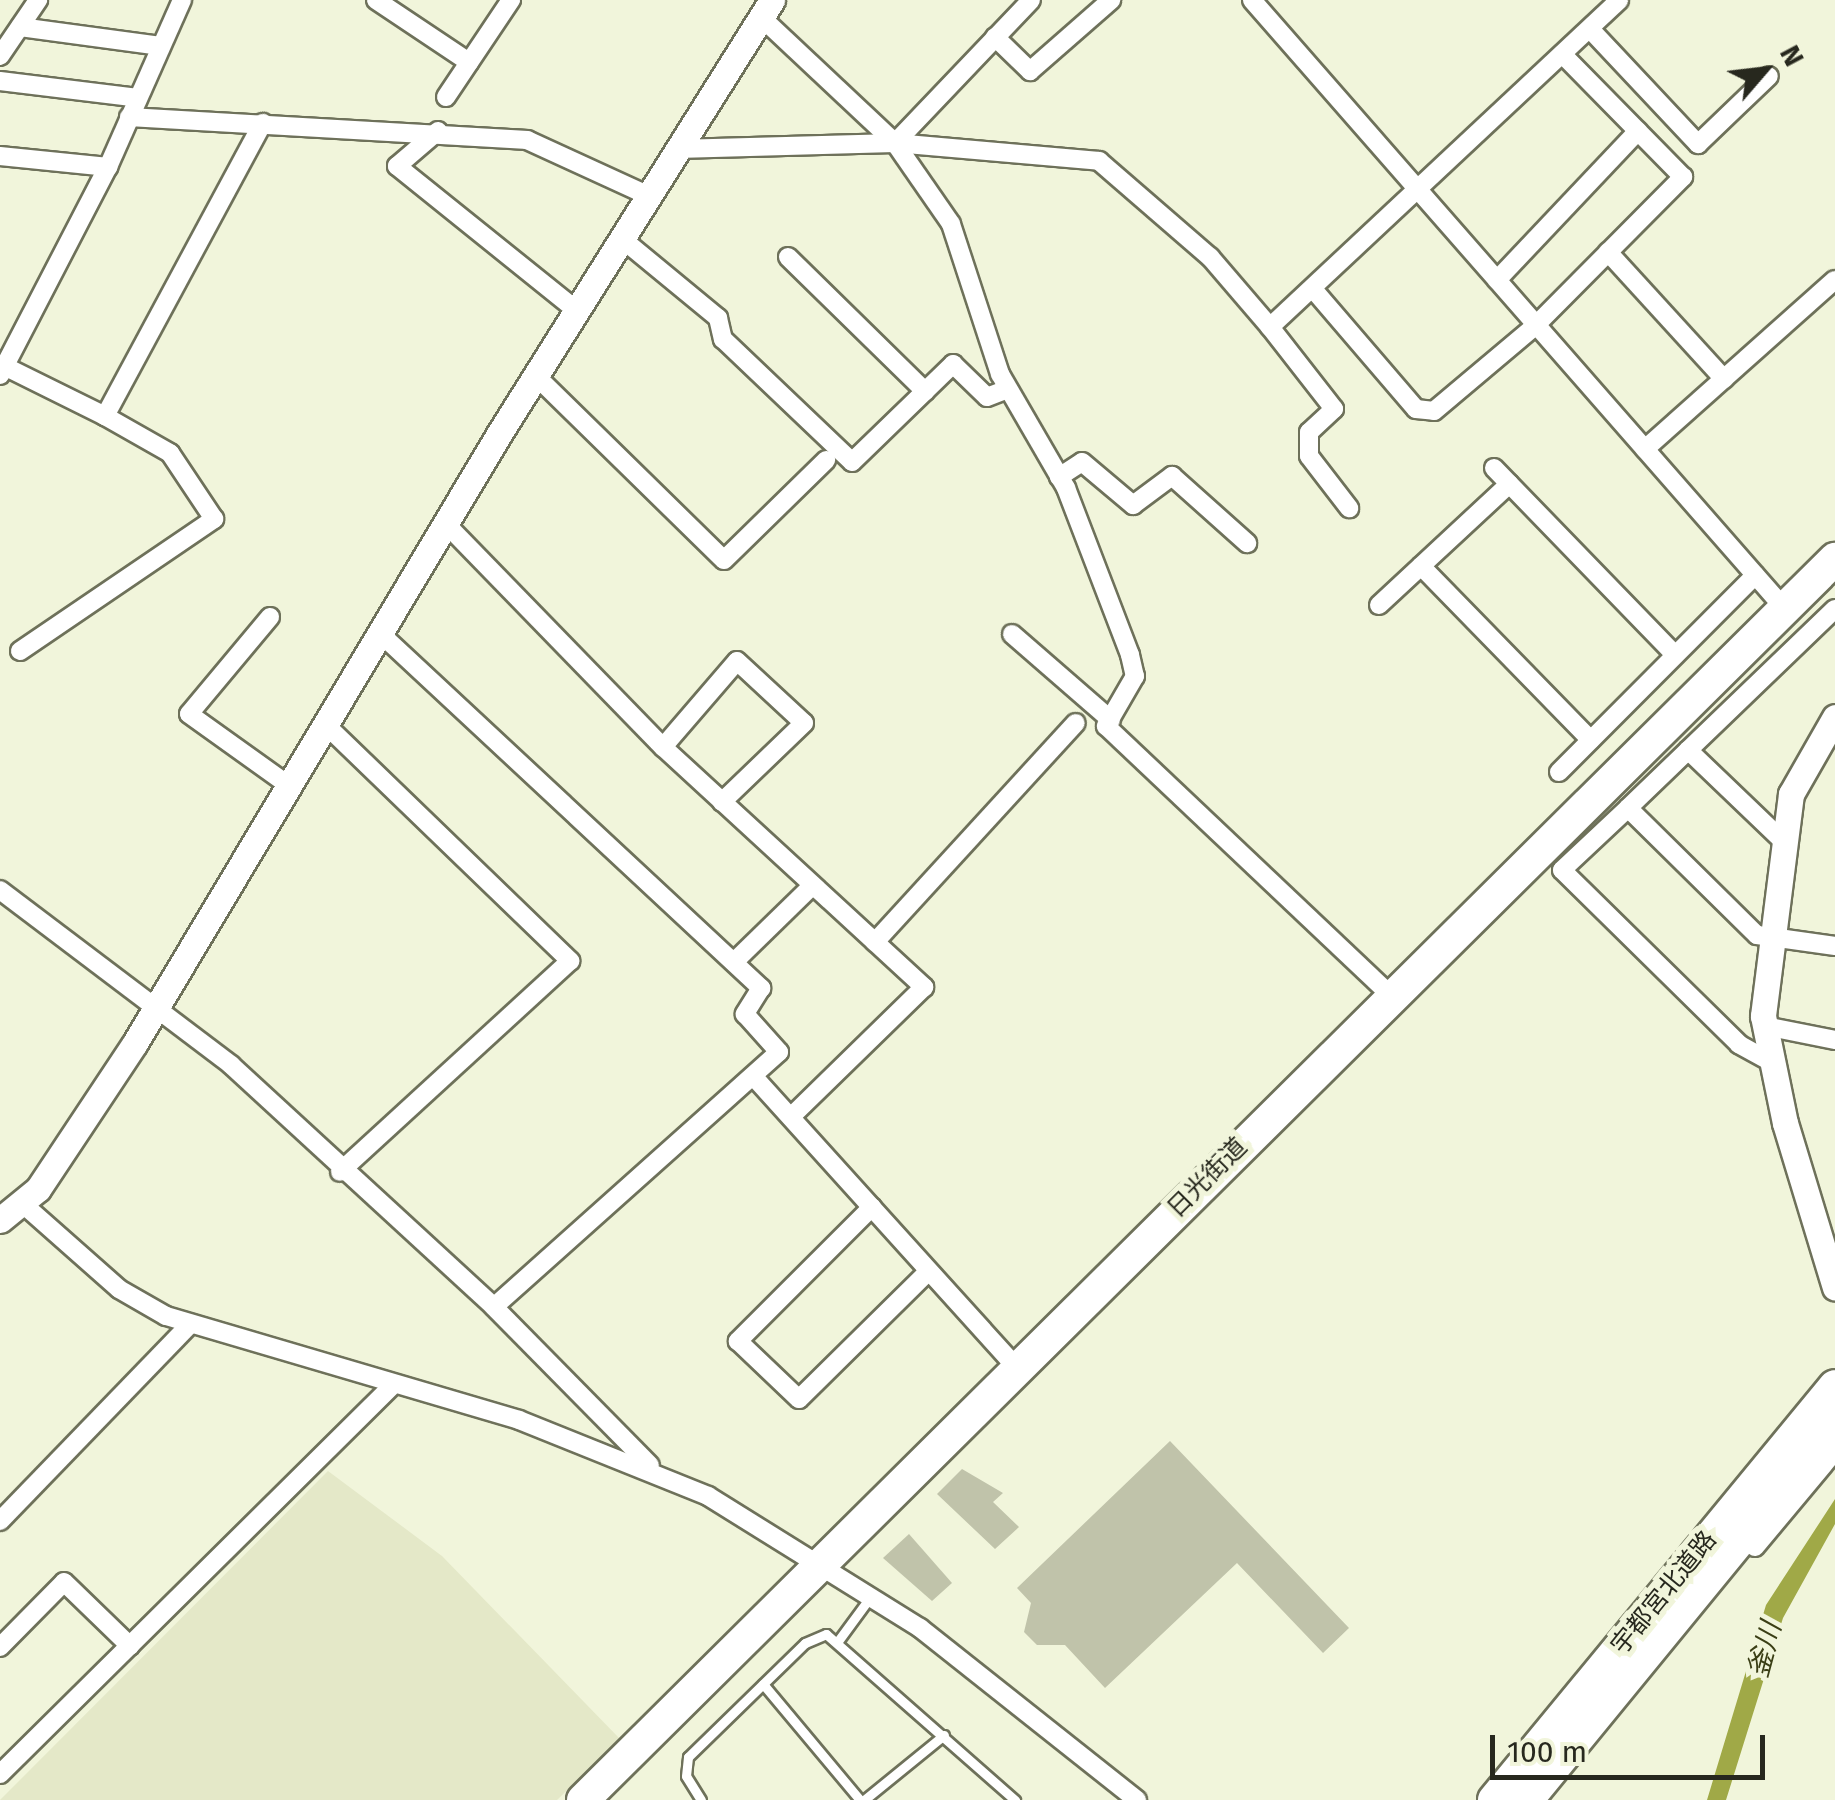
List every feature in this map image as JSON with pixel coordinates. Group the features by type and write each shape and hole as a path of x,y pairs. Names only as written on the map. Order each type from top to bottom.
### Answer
{"highway":[{"name":"日光街道","path":"583,1800 1016,1366 1835,559"},
{"name":"宇都宮北道路","path":"1494,1800 1835,1386"},
{"name":"宇都宮北道路","path":"1527,1800 1835,1424"}],"street":[{"path":"0,56 38,0"},
{"path":"170,28 172,0"},
{"path":"20,651 214,519 170,452 105,416 2,370 108,167 182,0"},
{"path":"446,97 511,0"},
{"path":"895,143 1031,0"},
{"path":"995,37 1030,71 1111,0"},
{"path":"1252,0 1785,609"},
{"path":"1270,328 1422,194 1619,0"},
{"path":"385,2 469,62"},
{"path":"0,1220 23,1204 158,1005 576,310 766,5 895,143 952,224 1008,389 1059,477 1135,676 1106,726 1392,996"},
{"path":"20,27 162,46"},
{"path":"1590,29 1698,144 1768,76"},
{"path":"1313,289 1416,409 1434,411 1536,325 1684,177 1564,56"},
{"path":"0,81 138,98"},
{"path":"130,117 438,131 545,145 647,194"},
{"path":"105,416 263,122"},
{"path":"438,131 397,166 576,310"},
{"path":"1497,280 1638,131"},
{"path":"677,149 895,143 1099,160 1210,257 1334,409 1310,432 1309,456 1349,508"},
{"path":"0,156 108,167"},
{"path":"620,238 718,318 723,339 852,462 953,364 986,397 1008,389"},
{"path":"1608,252 1724,379"},
{"path":"788,257 925,391"},
{"path":"1646,449 1835,280"},
{"path":"536,376 724,560 826,460"},
{"path":"1059,477 1082,462 1133,505 1172,476 1247,543"},
{"path":"1494,468 1676,655"},
{"path":"1379,605 1509,484"},
{"path":"447,525 662,748 924,988 791,1118"},
{"path":"1421,566 1591,740"},
{"path":"1560,772 1756,575"},
{"path":"1770,1062 1739,1044 1562,870 1835,609"},
{"path":"270,617 189,714 291,787"},
{"path":"1012,634 1111,720"},
{"path":"383,636 761,988 745,1014 779,1052 494,1307"},
{"path":"662,748 737,661 804,723 722,802"},
{"path":"1832,1284 1770,1062 1765,1026 1791,794 1835,717"},
{"path":"875,942 1076,724"},
{"path":"328,727 570,961 340,1172"},
{"path":"1688,750 1783,841"},
{"path":"1628,808 1746,925 1773,940 1835,946"},
{"path":"734,962 812,886"},
{"path":"0,890 158,1005 494,1307 654,1468"},
{"path":"1765,1026 1835,1040"},
{"path":"754,1077 1016,1366"},
{"path":"23,1204 119,1289 190,1324 519,1420 654,1468 816,1568 871,1596 1137,1800"},
{"path":"872,1206 738,1342 799,1399 929,1271"},
{"path":"1832,1284 1835,1254"},
{"path":"0,1521 190,1324"},
{"path":"1482,1800 1835,1372"},
{"path":"0,1774 392,1386"},
{"path":"1545,1800 1835,1451"},
{"path":"0,1647 64,1582 130,1646"}],"lane":[{"path":"838,1641 871,1596"},
{"path":"701,1800 686,1776 688,1757 814,1637 838,1641 1014,1800"},
{"path":"763,1684 862,1800 944,1735"}],"shaded area":[{"path":"328,1471 442,1556 620,1739 557,1800 0,1800"}],"water":[{"name":"釜川","path":"1835,1499 1835,1524 1783,1618 1726,1800 1707,1800 1766,1605"}],"building":[{"path":"1170,1441 1349,1628 1323,1653 1237,1563 1105,1688 1065,1645 1037,1645 1024,1632 1031,1603 1017,1588"},
{"path":"962,1469 1003,1493 993,1502 1019,1527 995,1549 937,1494"},
{"path":"909,1534 952,1583 932,1601 883,1558"}]}
